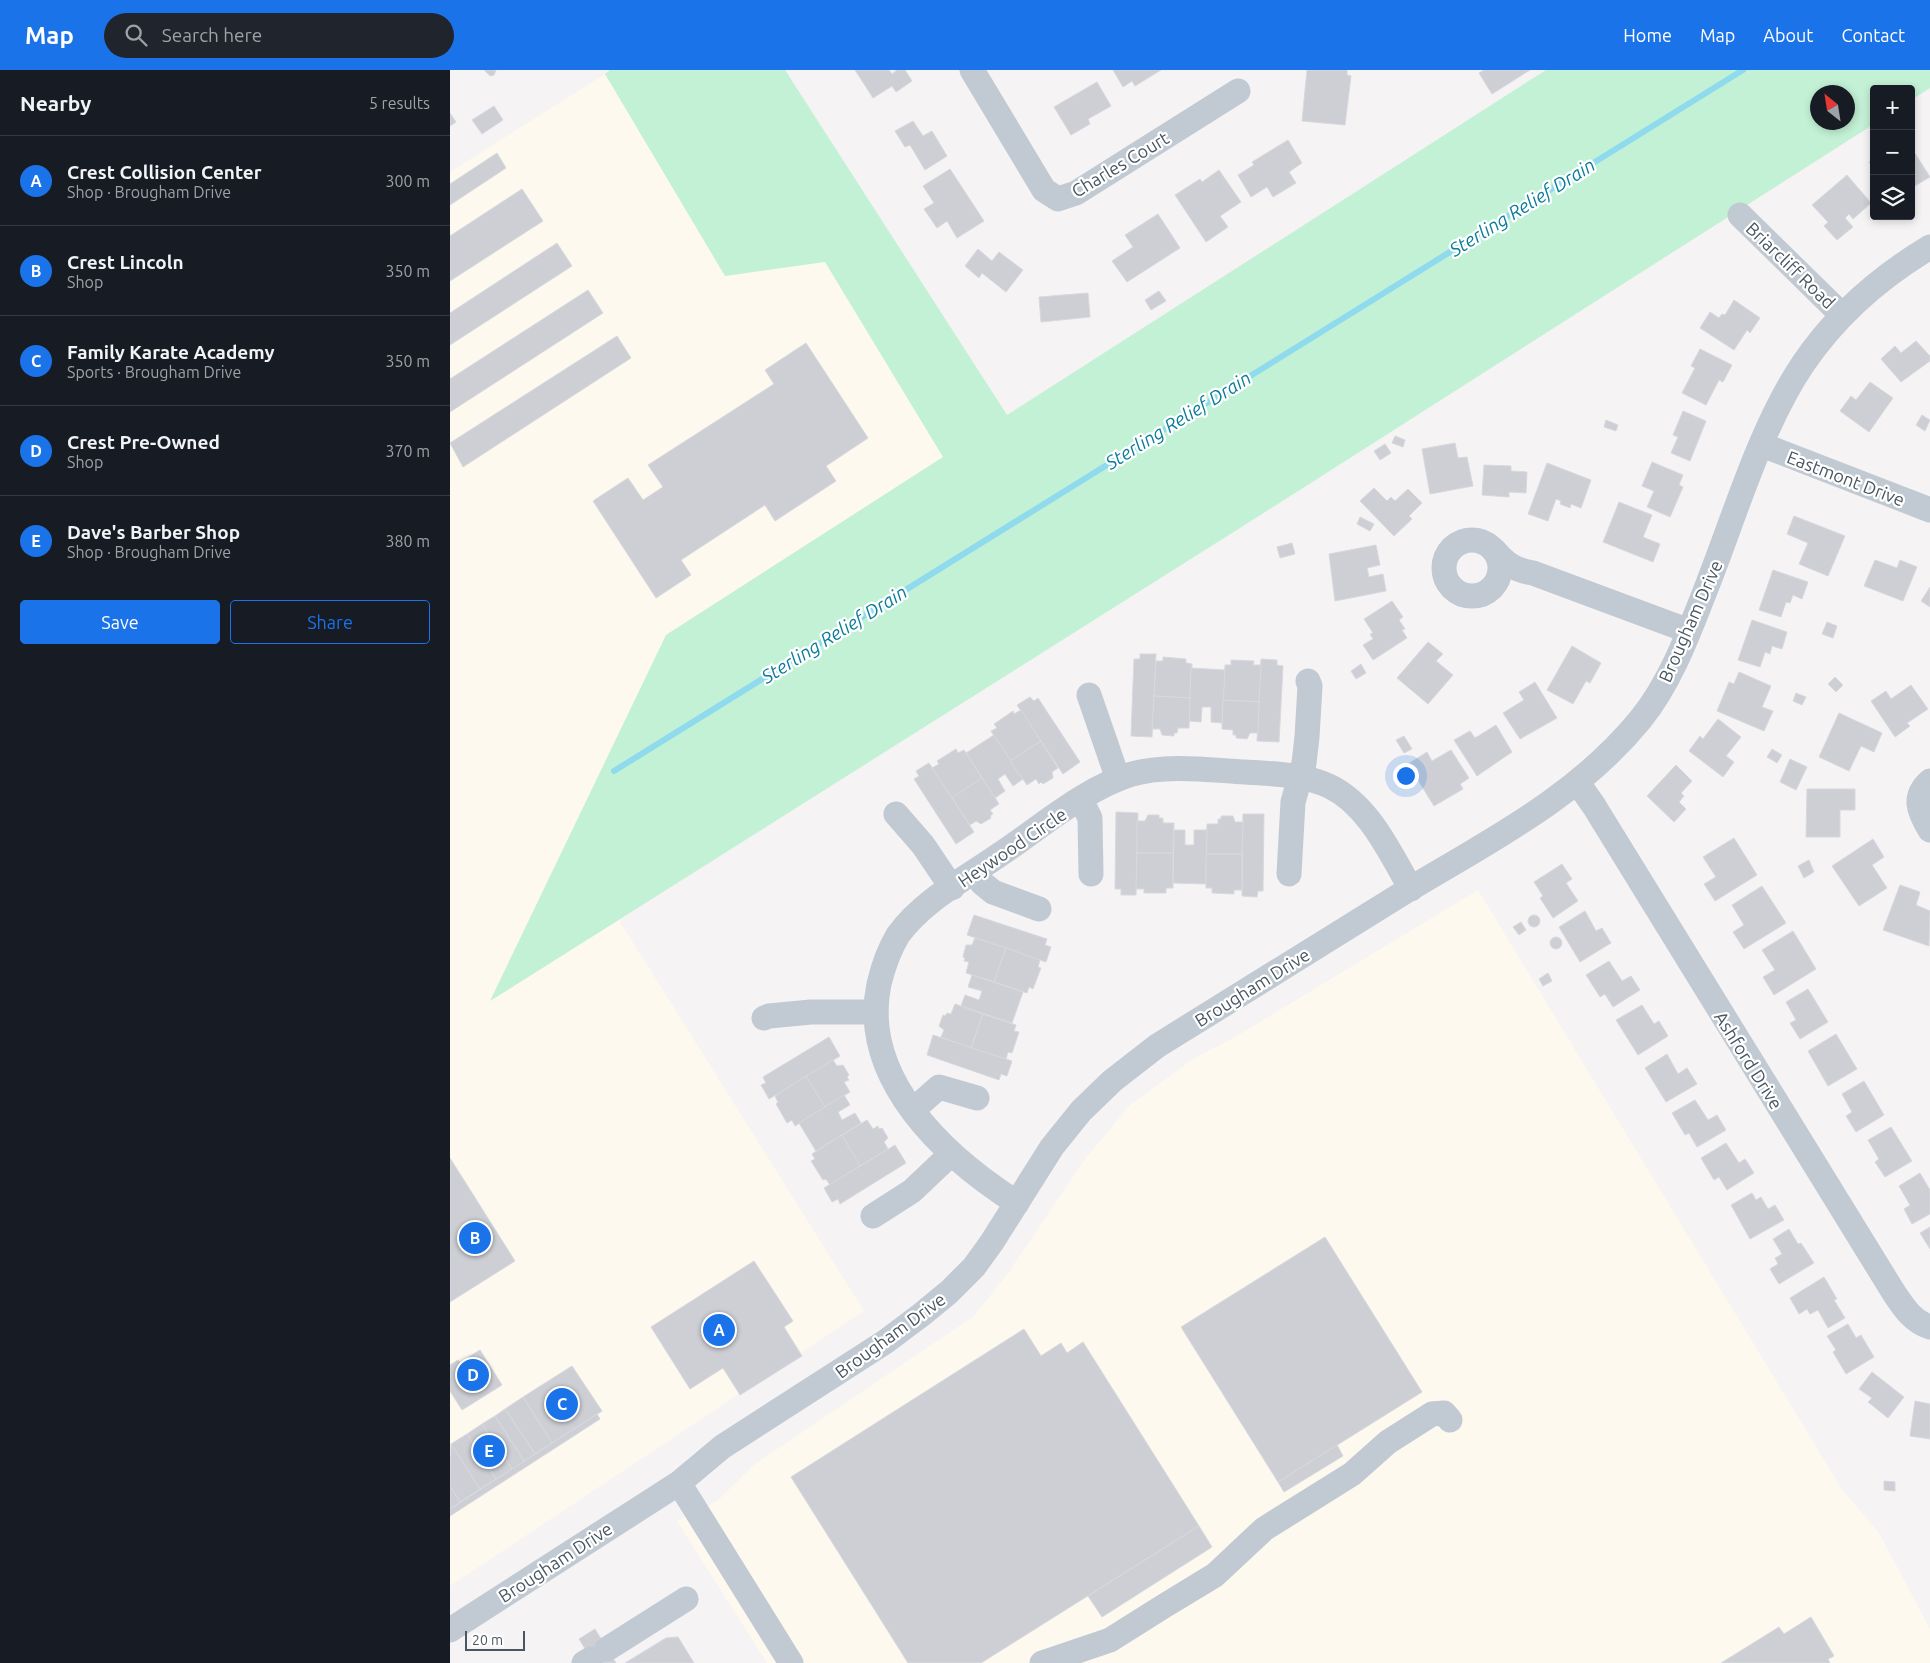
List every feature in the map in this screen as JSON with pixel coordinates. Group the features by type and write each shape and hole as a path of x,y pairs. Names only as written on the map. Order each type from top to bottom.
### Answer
{"street":[{"name":"Charles Court","path":"972,70 1044,190 1058,199 1076,193 1238,91"},
{"name":"Briarcliff Road","path":"1740,215 1842,315"},
{"name":"Brougham Drive","path":"450,1630 679,1483 722,1447 885,1342 949,1292 974,1267 1052,1147 1081,1111 1112,1081 1157,1046 1535,814 1578,783 1622,741 1642,717 1662,686 1689,631 1762,445 1784,397 1803,364 1842,315 1888,274 1930,247"},
{"name":"Eastmont Drive","path":"1762,445 1930,510"},
{"path":"1519,571 1506,576 1486,593 1467,596 1450,587 1443,570 1448,552 1462,541 1480,541 1495,551 1506,564 1519,571 1533,573 1689,631"},
{"path":"1494,587 1500,569 1495,551"},
{"path":"1289,874 1293,802 1307,737 1310,686 1308,681"},
{"path":"1089,695 1118,780"},
{"name":"Heywood Circle","path":"1017,1203 992,1187 951,1154 914,1110 885,1062 876,1012 881,973 899,935 915,917 952,888 1080,800 1118,780 1155,770 1181,769 1299,777 1329,786 1358,807 1371,824 1411,889"},
{"path":"1930,781 1923,787 1918,803 1919,811 1930,830"},
{"name":"Ashford Drive","path":"1578,783 1594,806 1894,1294 1906,1311 1920,1324 1930,1327"},
{"path":"1080,800 1090,818 1091,874"},
{"path":"896,814 922,845 952,888"},
{"path":"975,872 982,883 993,892 1039,909"},
{"path":"764,1018 811,1012 876,1012"},
{"path":"914,1110 939,1087 977,1098"},
{"path":"872,1216 920,1186 951,1154"},
{"path":"1042,1663 1110,1640 1215,1575 1264,1529 1352,1474 1388,1442 1432,1414 1444,1414 1450,1420"},
{"path":"679,1483 791,1663"},
{"path":"594,1657 686,1599"}],"shaded area":[{"path":"605,74 725,276 825,261 943,457 666,635 491,1000 619,920 864,1311 450,1586 450,172"},
{"path":"1478,890 1843,1491 1879,1533 1930,1629 1930,1663 767,1663 677,1521 717,1501 755,1464 974,1316 1008,1273 1085,1159 1130,1105 1196,1057 1235,1037"}],"green space":[{"name":"Sterling Relief Drain","path":"610,70 785,70 1007,415 1546,70 1930,70 1930,88 1915,97 1915,85 1870,85 1870,127 1251,521 490,1001 666,635 943,457 825,262 725,276 605,74"}],"building":[{"path":"484,70 496,70 494,75 490,76"},
{"path":"855,70 889,70 892,74 897,70 905,70 912,81 896,92 892,86 873,98"},
{"path":"1113,70 1161,70 1135,86 1132,81 1123,87"},
{"path":"1307,70 1347,70 1347,75 1351,76 1345,125 1302,121"},
{"path":"1484,70 1530,70 1492,94 1479,73"},
{"path":"1097,82 1111,106 1088,119 1090,124 1071,135 1054,107"},
{"path":"494,106 503,120 482,134 472,120"},
{"path":"450,113 456,122 450,126"},
{"path":"913,121 923,136 932,131 947,156 925,170 910,145 905,147 895,131"},
{"path":"1288,140 1302,163 1289,172 1296,183 1273,197 1267,187 1251,197 1238,175 1254,165 1252,162"},
{"path":"497,153 506,168 450,205 450,184"},
{"path":"1915,153 1930,177 1915,186"},
{"path":"950,169 984,221 957,238 947,221 937,228 924,209 934,203 923,186"},
{"path":"1219,170 1241,202 1220,216 1228,227 1206,242 1175,195 1200,179 1202,182"},
{"path":"1847,175 1870,202 1853,219 1849,214 1845,218 1853,227 1837,240 1824,226 1828,222 1812,205"},
{"path":"522,189 543,221 450,281 450,236"},
{"path":"1158,214 1180,248 1127,282 1112,261 1133,247 1125,235"},
{"path":"557,243 572,266 450,345 450,313"},
{"path":"978,249 992,261 999,252 1023,270 1006,292 982,273 979,278 965,266"},
{"path":"588,290 603,313 450,412 450,379"},
{"path":"1159,291 1166,301 1151,310 1145,300"},
{"path":"1088,293 1090,317 1041,322 1039,297"},
{"path":"1734,300 1760,318 1750,333 1747,330 1734,350 1700,328 1710,312 1719,318 1722,314 1725,315"},
{"path":"617,336 631,358 463,467 450,443"},
{"path":"1916,341 1930,356 1930,361 1901,382 1881,359 1895,346 1901,353"},
{"path":"806,343 868,438 826,466 836,481 775,521 765,505 681,560 691,575 656,598 593,501 628,478 643,500 663,487 648,465 774,384 765,370"},
{"path":"1700,349 1732,365 1723,382 1719,380 1706,405 1682,393 1695,368 1691,366"},
{"path":"1870,382 1893,398 1869,432 1840,411 1851,396 1856,400"},
{"path":"1683,411 1706,421 1690,461 1671,453 1678,437 1673,435"},
{"path":"1922,415 1930,420 1925,431 1916,425"},
{"path":"1606,420 1618,425 1616,431 1604,427"},
{"path":"1395,436 1405,440 1403,447 1392,443"},
{"path":"1455,443 1458,458 1467,457 1473,486 1430,494 1422,449"},
{"path":"1385,444 1391,453 1380,460 1374,451"},
{"path":"1652,462 1683,475 1679,485 1683,487 1670,517 1647,507 1654,491 1642,486"},
{"path":"1547,463 1591,480 1581,508 1571,504 1570,508 1560,504 1561,501 1556,499 1548,521 1528,514"},
{"path":"1484,465 1511,466 1511,471 1527,472 1526,493 1509,492 1509,497 1482,495"},
{"path":"1374,488 1387,501 1391,497 1395,501 1408,489 1422,503 1409,516 1412,519 1394,536 1360,501"},
{"path":"1619,502 1652,515 1643,537 1660,544 1653,562 1603,542"},
{"path":"1794,516 1845,536 1828,576 1799,564 1808,543 1787,534"},
{"path":"1360,517 1374,524 1370,531 1357,524"},
{"path":"1292,543 1295,554 1280,558 1277,547"},
{"path":"1376,545 1380,565 1367,568 1369,577 1383,574 1386,591 1335,601 1329,554"},
{"path":"1875,560 1897,568 1900,560 1917,567 1903,601 1864,586"},
{"path":"1773,570 1808,582 1802,599 1793,595 1790,603 1786,602 1781,617 1759,610"},
{"path":"1930,587 1930,607 1921,601"},
{"path":"1392,601 1403,617 1399,620 1405,629 1402,630 1407,638 1373,660 1363,645 1373,639 1370,634 1373,633 1364,619"},
{"path":"1752,620 1787,632 1782,649 1772,646 1770,654 1765,652 1760,667 1738,660"},
{"path":"1827,622 1837,626 1833,638 1822,634"},
{"path":"1428,642 1443,654 1436,661 1453,675 1428,704 1397,678"},
{"path":"1572,646 1601,663 1590,683 1586,681 1573,704 1547,690"},
{"path":"1140,654 1156,654 1152,737 1131,736 1134,659 1140,659"},
{"path":"1163,657 1186,659 1186,663 1192,664 1190,698 1154,696 1156,661 1163,661"},
{"path":"1261,659 1277,660 1277,665 1283,666 1279,742 1257,741"},
{"path":"1231,660 1254,661 1253,665 1261,665 1259,702 1223,700 1225,665 1231,665"},
{"path":"1361,664 1366,673 1356,679 1351,671"},
{"path":"1191,668 1225,670 1222,723 1211,722 1211,707 1202,707 1201,722 1189,721"},
{"path":"1739,672 1771,686 1762,707 1773,711 1764,731 1717,711 1729,682 1734,684"},
{"path":"1835,677 1843,685 1836,692 1828,684"},
{"path":"1535,682 1557,718 1520,739 1503,713 1524,700 1519,692"},
{"path":"1911,685 1928,709 1907,723 1910,726 1895,737 1871,701 1886,691 1891,699"},
{"path":"1796,693 1806,697 1802,705 1793,701"},
{"path":"1154,696 1190,698 1189,728 1178,728 1174,736 1162,735 1160,729 1152,729"},
{"path":"1030,697 1034,701 1038,698 1080,762 1063,774 1017,705"},
{"path":"1223,700 1259,702 1258,733 1250,733 1247,739 1236,738 1236,735 1233,735 1233,730 1222,729"},
{"path":"1021,710 1041,741 1010,761 991,731 997,728 994,724 1013,711 1014,714"},
{"path":"1839,713 1882,733 1874,752 1861,746 1849,771 1819,757"},
{"path":"1718,719 1741,737 1726,756 1734,762 1723,777 1689,751 1700,736 1703,739"},
{"path":"1496,725 1512,752 1477,776 1454,740 1470,731 1475,738"},
{"path":"994,735 1023,779 1013,786 1005,774 998,779 1005,791 995,798 966,753"},
{"path":"1404,736 1412,749 1404,753 1396,740"},
{"path":"1041,741 1058,768 1052,772 1053,778 1043,784 1041,782 1039,784 1036,779 1027,785 1010,761"},
{"path":"956,749 958,753 964,750 982,778 952,798 932,768 939,764 937,761"},
{"path":"1772,749 1782,755 1777,763 1767,757"},
{"path":"1451,750 1469,778 1460,784 1463,789 1434,806 1408,764 1427,752 1432,761"},
{"path":"1790,759 1807,767 1796,790 1780,782"},
{"path":"929,763 974,832 956,844 914,779 919,776 916,771"},
{"path":"1676,765 1692,781 1681,793 1684,796 1679,802 1686,809 1674,822 1647,796"},
{"path":"982,778 999,804 990,810 993,814 990,816 991,818 981,824 976,821 970,825 952,798"},
{"path":"1807,789 1855,789 1855,810 1840,810 1840,837 1806,837"},
{"path":"1116,812 1138,813 1136,895 1121,895 1121,889 1115,889"},
{"path":"1243,814 1264,814 1263,891 1258,891 1257,897 1242,896"},
{"path":"1148,815 1159,815 1159,818 1163,818 1163,823 1174,823 1173,853 1137,853 1137,821 1145,821"},
{"path":"1221,816 1233,816 1235,822 1243,822 1242,854 1206,854 1207,824 1218,824 1218,819 1221,819"},
{"path":"1174,830 1185,830 1185,845 1194,845 1194,830 1207,830 1206,884 1173,883"},
{"path":"1734,838 1757,875 1715,901 1704,884 1716,877 1703,857"},
{"path":"1873,839 1884,857 1872,865 1887,888 1859,906 1832,866"},
{"path":"1137,853 1173,853 1173,888 1166,888 1166,893 1144,893 1144,889 1136,889"},
{"path":"1206,854 1242,854 1242,890 1234,890 1234,894 1212,893 1212,888 1206,888"},
{"path":"1809,860 1814,872 1804,878 1798,866"},
{"path":"1562,864 1572,879 1566,883 1578,901 1553,918 1540,898 1543,896 1534,882"},
{"path":"1900,885 1920,892 1916,905 1930,911 1929,946 1883,930"},
{"path":"1762,886 1786,923 1744,949 1733,932 1744,925 1732,905"},
{"path":"1585,911 1596,931 1602,928 1611,943 1580,962 1559,927"},
{"path":"974,915 1047,939 1045,945 1051,947 1046,962 967,935"},
{"path":"1532,915 1536,915 1540,921 1536,927 1532,927 1528,923 1528,919"},
{"path":"1521,922 1526,930 1519,935 1513,927"},
{"path":"1793,931 1816,969 1774,995 1763,977 1775,970 1762,950"},
{"path":"1556,937 1562,943 1556,949 1550,943"},
{"path":"975,938 1006,948 994,982 966,973 969,962 964,961 965,958 963,957 966,945 972,945"},
{"path":"1006,948 1040,960 1038,967 1041,968 1033,989 1029,987 1027,993 994,982"},
{"path":"1609,961 1622,981 1631,976 1640,990 1613,1007 1605,994 1600,997 1586,975"},
{"path":"1548,973 1552,981 1543,986 1539,979"},
{"path":"972,975 1023,992 1012,1023 961,1006 965,995 979,1000 982,991 968,987"},
{"path":"1808,989 1828,1022 1800,1039 1790,1023 1796,1020 1786,1002"},
{"path":"955,1004 983,1014 971,1048 941,1037 944,1030 939,1026 943,1015 951,1014"},
{"path":"1642,1005 1654,1024 1659,1021 1668,1036 1638,1055 1616,1020"},
{"path":"983,1014 1016,1025 1014,1031 1019,1032 1012,1053 1008,1052 1006,1059 971,1048"},
{"path":"1836,1034 1857,1069 1828,1086 1808,1051"},
{"path":"933,1035 1012,1061 1007,1076 1001,1074 999,1080 927,1055"},
{"path":"829,1037 840,1056 769,1099 761,1085 766,1083 763,1077"},
{"path":"1667,1054 1678,1074 1687,1068 1697,1084 1666,1102 1645,1068"},
{"path":"833,1060 837,1066 843,1065 849,1075 847,1077 849,1080 844,1082 850,1092 825,1107 806,1076"},
{"path":"806,1076 825,1107 795,1126 792,1120 787,1123 776,1104 778,1102 775,1096"},
{"path":"1864,1081 1884,1115 1856,1132 1846,1116 1852,1112 1842,1094"},
{"path":"844,1095 850,1105 838,1112 842,1120 855,1113 861,1123 816,1151 799,1123"},
{"path":"1695,1100 1708,1120 1717,1115 1726,1130 1697,1147 1689,1133 1685,1135 1672,1113"},
{"path":"867,1120 873,1129 878,1126 879,1129 882,1128 888,1138 884,1142 888,1149 860,1166 842,1135"},
{"path":"1891,1127 1912,1161 1885,1177 1875,1162 1879,1159 1868,1140"},
{"path":"842,1135 860,1166 830,1185 826,1179 823,1180 811,1161 815,1159 812,1154"},
{"path":"1726,1143 1739,1163 1745,1159 1754,1173 1727,1190 1719,1177 1714,1180 1701,1158"},
{"path":"895,1145 906,1163 840,1204 838,1199 832,1202 824,1188"},
{"path":"450,1158 515,1261 450,1302"},
{"path":"1920,1173 1930,1190 1930,1214 1912,1224 1904,1209 1910,1205 1899,1186"},
{"path":"1752,1193 1756,1200 1761,1197 1768,1209 1775,1205 1784,1220 1750,1239 1731,1205"},
{"path":"1930,1227 1930,1249 1920,1233"},
{"path":"1789,1229 1798,1244 1801,1243 1814,1263 1779,1284 1770,1269 1778,1264 1775,1258 1782,1254 1773,1239"},
{"path":"1325,1237 1422,1392 1278,1482 1181,1327"},
{"path":"754,1261 793,1321 784,1327 802,1356 740,1395 723,1368 690,1389 651,1327"},
{"path":"1824,1277 1837,1299 1834,1300 1845,1318 1828,1328 1818,1310 1810,1314 1807,1309 1799,1314 1790,1298"},
{"path":"1848,1324 1856,1338 1861,1335 1874,1357 1846,1374 1833,1352 1836,1350 1827,1336"},
{"path":"1024,1329 1041,1356 1061,1343 1067,1353 1083,1342 1199,1526 981,1663 908,1663 791,1477"},
{"path":"480,1350 502,1385 462,1410 450,1391 450,1365 458,1360 460,1362"},
{"path":"572,1366 602,1411 552,1443 523,1397"},
{"path":"1872,1372 1904,1397 1888,1418 1868,1402 1872,1398 1859,1389"},
{"path":"523,1397 552,1443 535,1454 505,1409"},
{"path":"1915,1401 1930,1404 1930,1439 1910,1436"},
{"path":"505,1409 535,1454 524,1461 495,1416"},
{"path":"597,1414 600,1419 450,1516 450,1509"},
{"path":"495,1416 524,1461 512,1469 482,1424"},
{"path":"482,1424 512,1469 496,1479 467,1434"},
{"path":"467,1434 496,1479 480,1489 451,1444"},
{"path":"451,1444 480,1489 460,1502 450,1486"},
{"path":"1337,1445 1343,1456 1284,1492 1278,1482"},
{"path":"1884,1481 1895,1482 1895,1491 1884,1490"},
{"path":"450,1486 460,1502 450,1509"},
{"path":"1199,1526 1212,1547 1102,1617 1088,1596"},
{"path":"1811,1617 1834,1656 1828,1659 1830,1663 1721,1663 1779,1627 1784,1634"},
{"path":"595,1629 616,1663 594,1663 579,1639"},
{"path":"678,1637 694,1663 625,1663 666,1638"}],"waterway":[{"name":"Sterling Relief Drain","path":"614,771 1743,70"}],"place":[{"name":"Crest Lincoln","path":"475,1238"},
{"name":"Crest Collision Center","path":"719,1330"},
{"name":"Crest Pre-Owned","path":"473,1375"},
{"name":"Family Karate Academy","path":"562,1404"},
{"name":"Dave's Barber Shop","path":"489,1451"}]}
